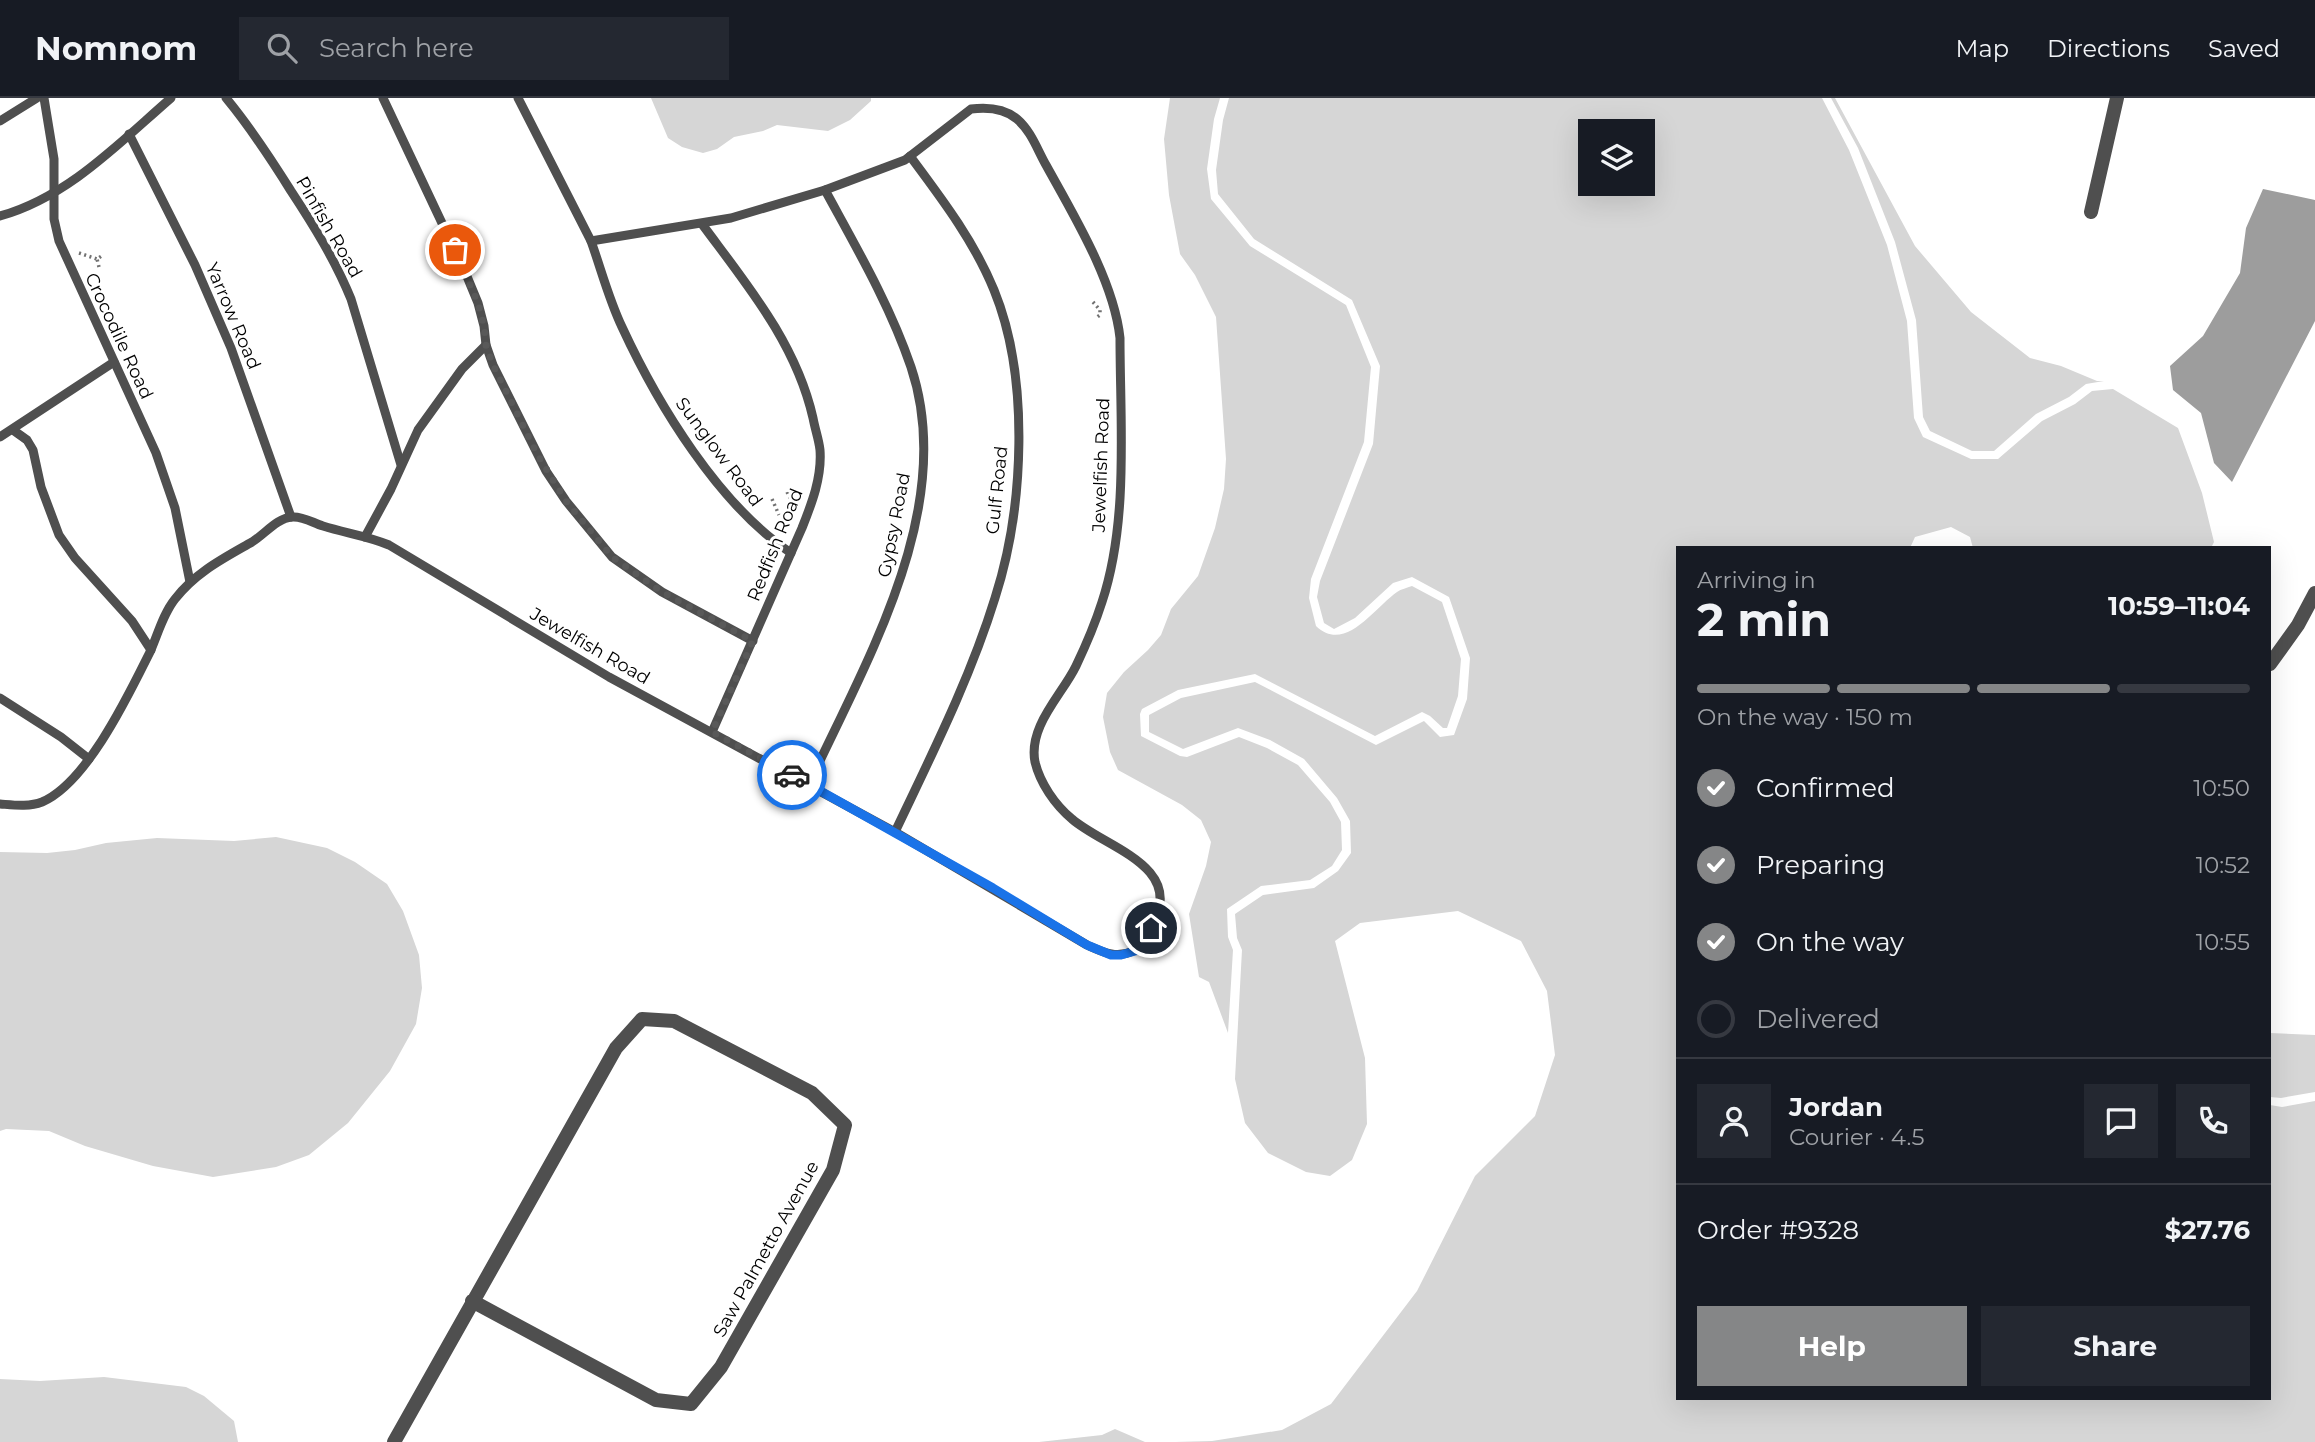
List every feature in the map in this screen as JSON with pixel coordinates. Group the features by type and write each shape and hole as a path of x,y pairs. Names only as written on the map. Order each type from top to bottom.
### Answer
{"street":[{"path":"2091,212 2117,98"},
{"path":"2271,663 2298,625 2315,593"},
{"name":"Saw Palmetto Avenue","path":"394,1442 472,1301 616,1048 642,1019 674,1021 811,1093 845,1125 833,1170 722,1367 691,1405 656,1400 472,1301"}],"lane":[{"path":"0,121 37,98"},
{"name":"Crocodile Road","path":"44,98 54,159 54,219 61,247 156,453 174,508 190,582"},
{"path":"0,216 41,202 53,194 94,165 171,98"},
{"name":"Pinfish Road","path":"226,98 258,140 320,236 341,274 401,465"},
{"path":"383,98 466,274 484,326 486,345 519,421 566,501 612,557 662,592 753,641"},
{"path":"518,98 591,241 731,218 883,170 910,156 971,109 995,109 996,98"},
{"name":"Jewelfish Road","path":"291,517 300,517 389,545 609,677 810,784 1087,945 1111,955 1135,951 1144,942 1159,913 1159,893 1153,875 1136,859 1094,835 1071,818 1051,796 1035,761 1034,747 1043,720 1075,669 1087,641 1103,600 1112,560 1119,502 1120,338 1108,289 1067,201 1031,136 1017,119 995,109"},
{"name":"Yarrow Road","path":"129,134 195,265 231,348 291,517"},
{"name":"Gulf Road","path":"895,832 959,692 996,596 1007,549 1015,493 1018,438 1018,386 1014,356 1007,324 994,289 955,217 910,156"},
{"name":"Gypsy Road","path":"810,784 877,643 899,586 912,535 923,453 920,403 911,367 862,260 825,190"},
{"name":"Redfish Road","path":"702,224 777,327 790,351 808,398 820,449 819,472 813,499 712,732"},
{"name":"Sunglow Road","path":"591,241 621,325 674,422 718,482 757,527 791,553"},
{"path":"365,537 418,430 462,369 486,345"},
{"path":"0,437 114,362"},
{"path":"13,430 27,440 33,450 41,487 59,535 75,558 132,621 151,650"},
{"path":"0,804 27,806 42,802 75,776 116,718 173,601 203,570 256,539 280,520 291,517"},
{"path":"0,698 61,737 89,759"}],"path":[{"path":"99,267 97,259 103,255"},
{"path":"1093,302 1100,310 1100,315 1096,318"},
{"path":"787,492 790,498"},
{"path":"772,499 779,515"}],"shaded area":[{"path":"651,98 871,98 871,101 850,120 828,131 777,125 734,137 717,149 703,153 682,147 668,138"},
{"path":"1170,98 1220,98 1214,119 1207,169 1211,199 1250,246 1346,305 1371,367 1364,442 1311,579 1309,598 1316,626 1327,633 1338,635 1348,632 1359,626 1397,592 1412,586 1442,602 1461,659 1458,696 1447,728 1443,728 1422,712 1375,736 1255,674 1178,690 1142,709 1141,736 1180,756 1187,757 1239,737 1298,765 1330,802 1341,822 1342,850 1332,866 1310,880 1261,886 1227,909 1228,937 1233,950 1228,1033 1209,982 1199,977 1189,914 1206,866 1211,842 1201,820 1182,805 1118,770 1110,752 1103,717 1107,693 1161,635 1171,609 1198,576 1215,528 1224,489 1226,459 1216,317 1195,275 1180,254 1169,195 1164,139"},
{"path":"1229,98 1822,98 1849,150 1887,245 1907,321 1914,418 1923,437 1971,459 1998,459 2042,421 2075,404 2092,391 2113,389 2178,428 2202,493 2214,542 2212,546 1972,546 1970,537 1951,527 1915,537 1911,546 1676,546 1676,1400 2271,1400 2271,1105 2282,1107 2315,1101 2315,1442 1175,1442 1212,1441 1282,1430 1331,1404 1417,1291 1475,1176 1535,1116 1555,1055 1547,991 1521,941 1458,911 1360,923 1335,941 1365,1058 1367,1124 1352,1160 1330,1176 1306,1172 1268,1153 1245,1123 1235,1079 1242,950 1237,938 1235,914 1263,895 1314,888 1338,871 1351,853 1350,821 1337,798 1304,759 1270,740 1238,728 1183,749 1149,732 1149,715 1181,698 1255,682 1376,745 1424,721 1440,737 1454,735 1467,699 1470,658 1449,597 1412,577 1393,583 1355,618 1334,629 1324,623 1317,597 1320,581 1373,444 1380,366 1352,300 1254,239 1218,194 1216,170"},
{"path":"1831,98 1835,98 1915,246 1971,312 2030,358 2104,381 2086,384 2069,397 2036,414 1994,451 1972,451 1930,431 1923,417 1916,320 1895,242 1858,148"},
{"path":"2263,189 2315,200 2315,321 2232,482 2214,463 2201,413 2173,390 2170,366 2203,336 2240,273 2246,228"},
{"path":"276,837 327,848 355,862 387,884 403,911 419,955 422,988 416,1024 390,1071 348,1123 309,1155 276,1167 213,1177 153,1166 85,1146 49,1131 0,1131 0,852 47,853 157,838 234,841"},
{"path":"2271,1033 2315,1035 2315,1092 2271,1097"},
{"path":"104,1377 186,1387 204,1396 234,1421 238,1442 0,1442 0,1379 40,1381"},
{"path":"1115,1429 1145,1442 1039,1442 1102,1435"}],"way so far":[{"path":"455,250 478,303 486,345 493,365 519,421 566,501 612,557 662,592 753,641 712,732 792,775"}],"route":[{"path":"792,775 993,888 1087,945 1111,955 1121,955 1135,951 1144,942 1151,928"}]}
